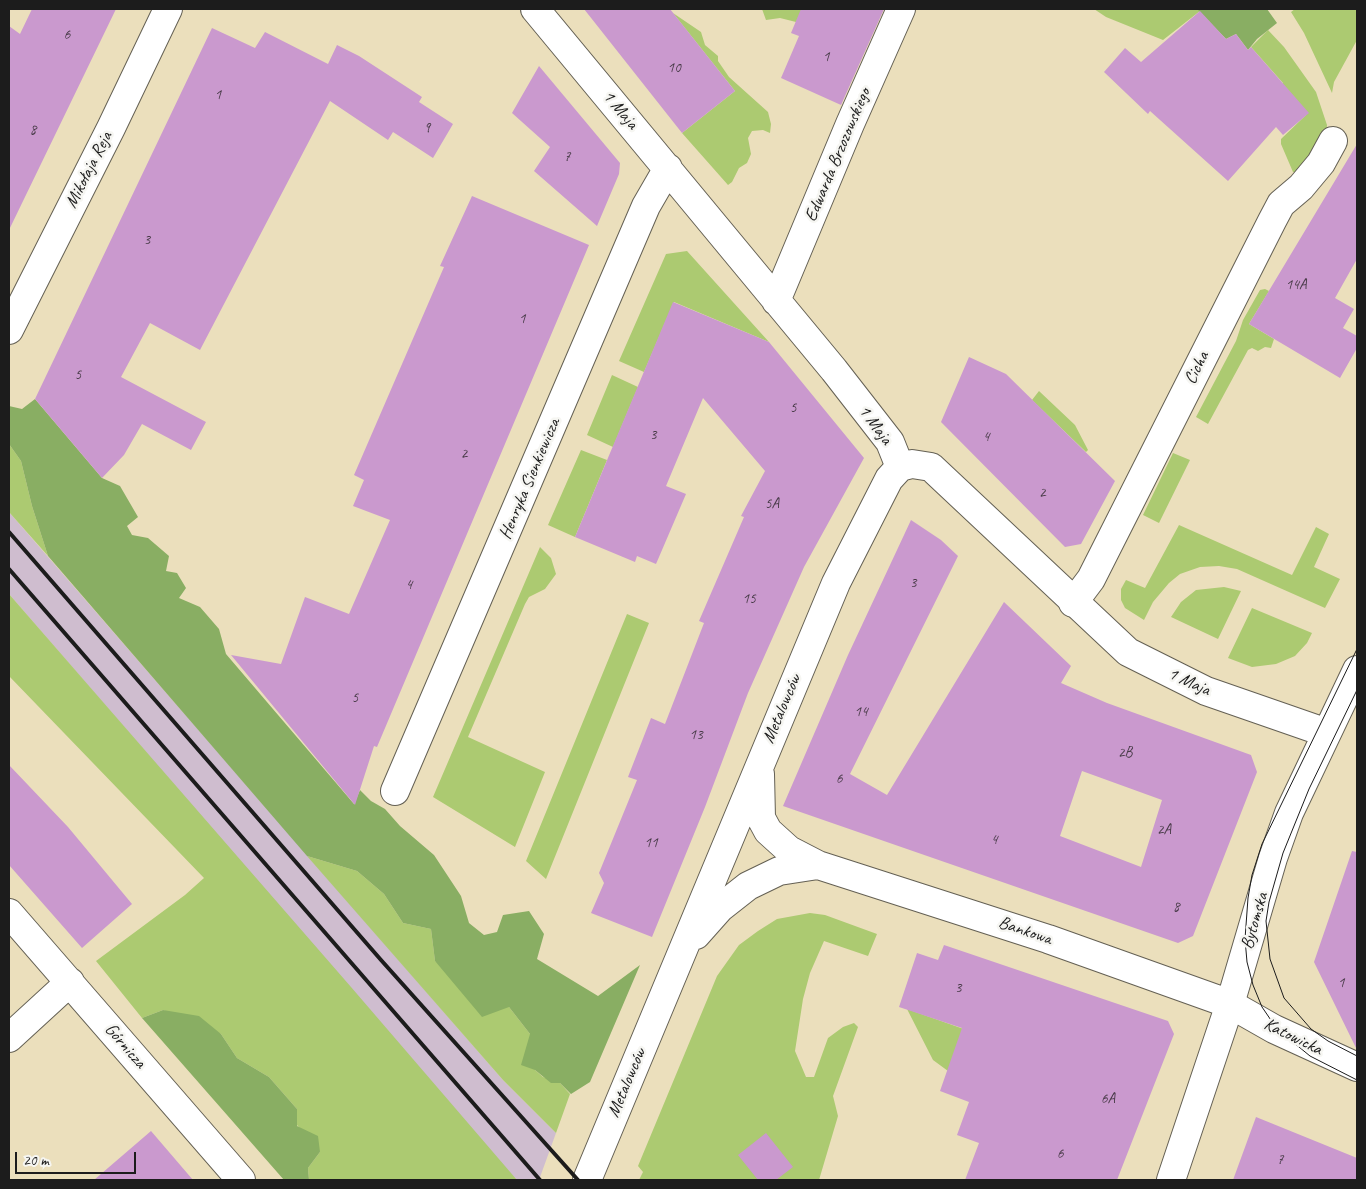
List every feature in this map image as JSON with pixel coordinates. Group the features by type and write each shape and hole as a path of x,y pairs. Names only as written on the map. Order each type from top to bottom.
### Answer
{"street":[{"name":"Mikołaja Reja","path":"9,330 111,128 168,9"},
{"name":"1 Maja","path":"534,9 668,168 890,442 900,467 912,464 931,467 1073,603 1128,652 1206,691 1328,733"},
{"name":"Edwarda Brzozowskiego","path":"776,301 850,124 901,9"},
{"name":"Cicha","path":"1073,603 1091,579 1281,204 1301,187 1321,163 1333,141"},
{"name":"Henryka Sienkiewicza","path":"395,791 646,206 668,168"},
{"name":"Metalowców","path":"587,1180 836,583 889,479 900,467"},
{"name":"Bytomska","path":"1171,1180 1230,1004 1273,858 1289,813 1357,670"},
{"name":"Bankowa","path":"763,755 760,797 761,818 768,831 790,850 818,865 1038,936 1230,1004"},
{"name":"Metalowców","path":"679,959 699,931 720,908 748,886 779,871 818,865"},
{"name":"Górnicza","path":"9,913 241,1180"},
{"path":"9,1038 70,982"},
{"name":"Katowicka","path":"1230,1004 1274,1029 1357,1067"}],"shaded area":[{"path":"9,512 503,1080 556,1133 539,1180 517,1180 505,1168 9,594"}],"green space":[{"path":"762,9 812,9 808,18 796,22 780,18 766,20"},
{"path":"1094,9 1197,9 1200,11 1163,40 1106,17"},
{"path":"1197,9 1267,9 1277,23 1257,39 1248,50 1236,34 1226,39"},
{"path":"1295,9 1357,9 1357,40 1334,82 1332,93 1304,33 1291,12"},
{"path":"673,13 701,32 705,45 718,56 718,61 729,77 768,112 771,124 770,133 763,130 752,131 748,138 751,154 747,163 739,168 732,182 728,185 682,133 735,91"},
{"path":"1268,30 1284,47 1316,92 1327,125 1326,137 1298,173 1293,172 1281,144 1281,139 1306,115 1281,85 1283,83 1251,47"},
{"path":"687,251 769,342 674,302 644,372 619,361 666,254"},
{"path":"1265,289 1269,291 1249,324 1274,339 1271,348 1265,347 1258,351 1252,348 1248,350 1208,424 1196,417 1236,341 1243,320 1260,290"},
{"path":"612,375 638,387 613,447 587,435"},
{"path":"1039,391 1075,425 1088,450 1086,452 1032,400"},
{"path":"35,399 102,478 120,486 138,517 127,526 132,535 148,538 169,556 166,571 177,573 186,588 179,598 200,607 219,629 226,654 354,804 360,790 371,801 385,809 400,826 434,855 461,896 469,923 484,935 497,932 503,915 529,911 544,934 537,959 598,996 640,965 590,1082 571,1094 560,1083 551,1083 535,1070 521,1065 530,1034 509,1007 482,1017 435,961 431,929 403,923 384,894 357,871 307,856 48,556 32,506 21,461 9,444 9,406 22,409"},
{"path":"9,444 21,461 32,506 48,556 9,512"},
{"path":"581,450 607,460 575,537 548,525"},
{"path":"1173,453 1190,460 1159,523 1143,515"},
{"path":"1179,525 1292,575 1316,527 1329,534 1314,567 1340,579 1325,608 1237,569 1219,566 1200,567 1180,574 1169,583 1153,602 1144,620 1125,608 1121,600 1121,589 1126,580 1145,588"},
{"path":"540,547 551,558 556,574 545,589 529,597 525,604 468,737 545,772 515,847 433,797"},
{"path":"1224,587 1241,591 1218,639 1171,617 1181,602 1196,590"},
{"path":"9,594 517,1180 309,1180 308,1168 320,1152 297,1125 297,1109 269,1077 237,1058 221,1034 163,1010 142,1018 96,961 185,895 204,878 9,676"},
{"path":"1252,608 1312,633 1307,643 1295,656 1276,664 1252,667 1228,658"},
{"path":"627,614 649,623 546,879 526,861"},
{"path":"307,856 357,871 384,894 403,923 431,929 435,961 509,1007 530,1034 535,1070 543,1077 560,1083 570,1094 556,1133 503,1080"},
{"path":"810,913 825,915 877,934 868,956 824,941 810,973 803,999 795,1051 806,1077 814,1077 828,1038 843,1027 854,1023 858,1027 833,1096 838,1116 819,1180 639,1180 643,1172 638,1166 717,976 739,945 758,931 777,919"},
{"path":"907,1009 992,1039 948,1071 933,1060"},
{"path":"163,1010 199,1016 221,1034 237,1058 269,1077 297,1109 297,1126 318,1136 320,1152 308,1168 309,1180 284,1180 142,1018"}],"building":[{"path":"32,9 116,9 9,230 9,26 20,34"},
{"path":"584,9 670,9 735,91 682,133"},
{"path":"801,9 884,9 841,105 781,78 799,36 791,33"},
{"path":"1200,11 1226,39 1236,34 1248,50 1251,47 1309,113 1283,135 1276,127 1228,181 1150,111 1148,114 1104,72 1125,48 1141,62"},
{"path":"212,28 255,48 265,32 328,64 337,45 359,56 422,97 419,102 453,124 433,158 393,132 388,140 330,101 200,350 150,323 121,377 206,422 191,450 142,424 124,455 102,478 35,399"},
{"path":"539,66 620,163 619,174 597,226 534,171 550,147 512,113"},
{"path":"1357,144 1357,259 1335,298 1354,309 1343,328 1357,336 1357,348 1340,378 1249,324"},
{"path":"472,196 589,245 377,747 374,746 355,805 231,655 281,664 305,597 349,614 390,520 353,506 364,480 354,475 444,267 440,266"},
{"path":"673,302 769,342 864,458 804,567 748,693 705,807 652,937 591,913 604,883 599,873 637,780 628,777 651,718 665,724 704,623 699,621 744,517 741,516 765,471 703,398 666,486 686,494 656,564 637,556 635,562 575,537"},
{"path":"969,357 1006,374 1115,481 1081,544 1065,547 941,422"},
{"path":"911,520 941,540 958,556 850,774 887,795 1004,602 1071,666 1061,683 1107,703 1251,755 1257,772 1193,936 1178,943 783,806 848,655","holes":["1082,771 1162,800 1141,867 1060,836"]},
{"path":"9,765 68,827 132,904 82,948 9,865"},
{"path":"1352,851 1357,852 1357,1050 1314,962"},
{"path":"944,945 1168,1021 1174,1034 1117,1180 965,1180 979,1143 957,1135 969,1102 940,1091 962,1028 899,1007 917,953 938,960"},
{"path":"1256,1117 1357,1158 1357,1180 1233,1180"},
{"path":"151,1131 193,1180 94,1180"},
{"path":"766,1133 793,1167 776,1180 758,1180 738,1155"}],"tram line":[{"path":"1357,649 1262,844 1252,875 1245,939 1247,962 1253,985 1262,1007 1277,1029 1310,1056 1357,1080"},
{"path":"1357,690 1309,789 1283,853 1269,902 1266,921 1270,959 1284,998 1311,1029 1328,1041 1357,1056"}],"railway":[{"path":"9,532 381,960 578,1180"},
{"path":"9,569 540,1180"}]}
